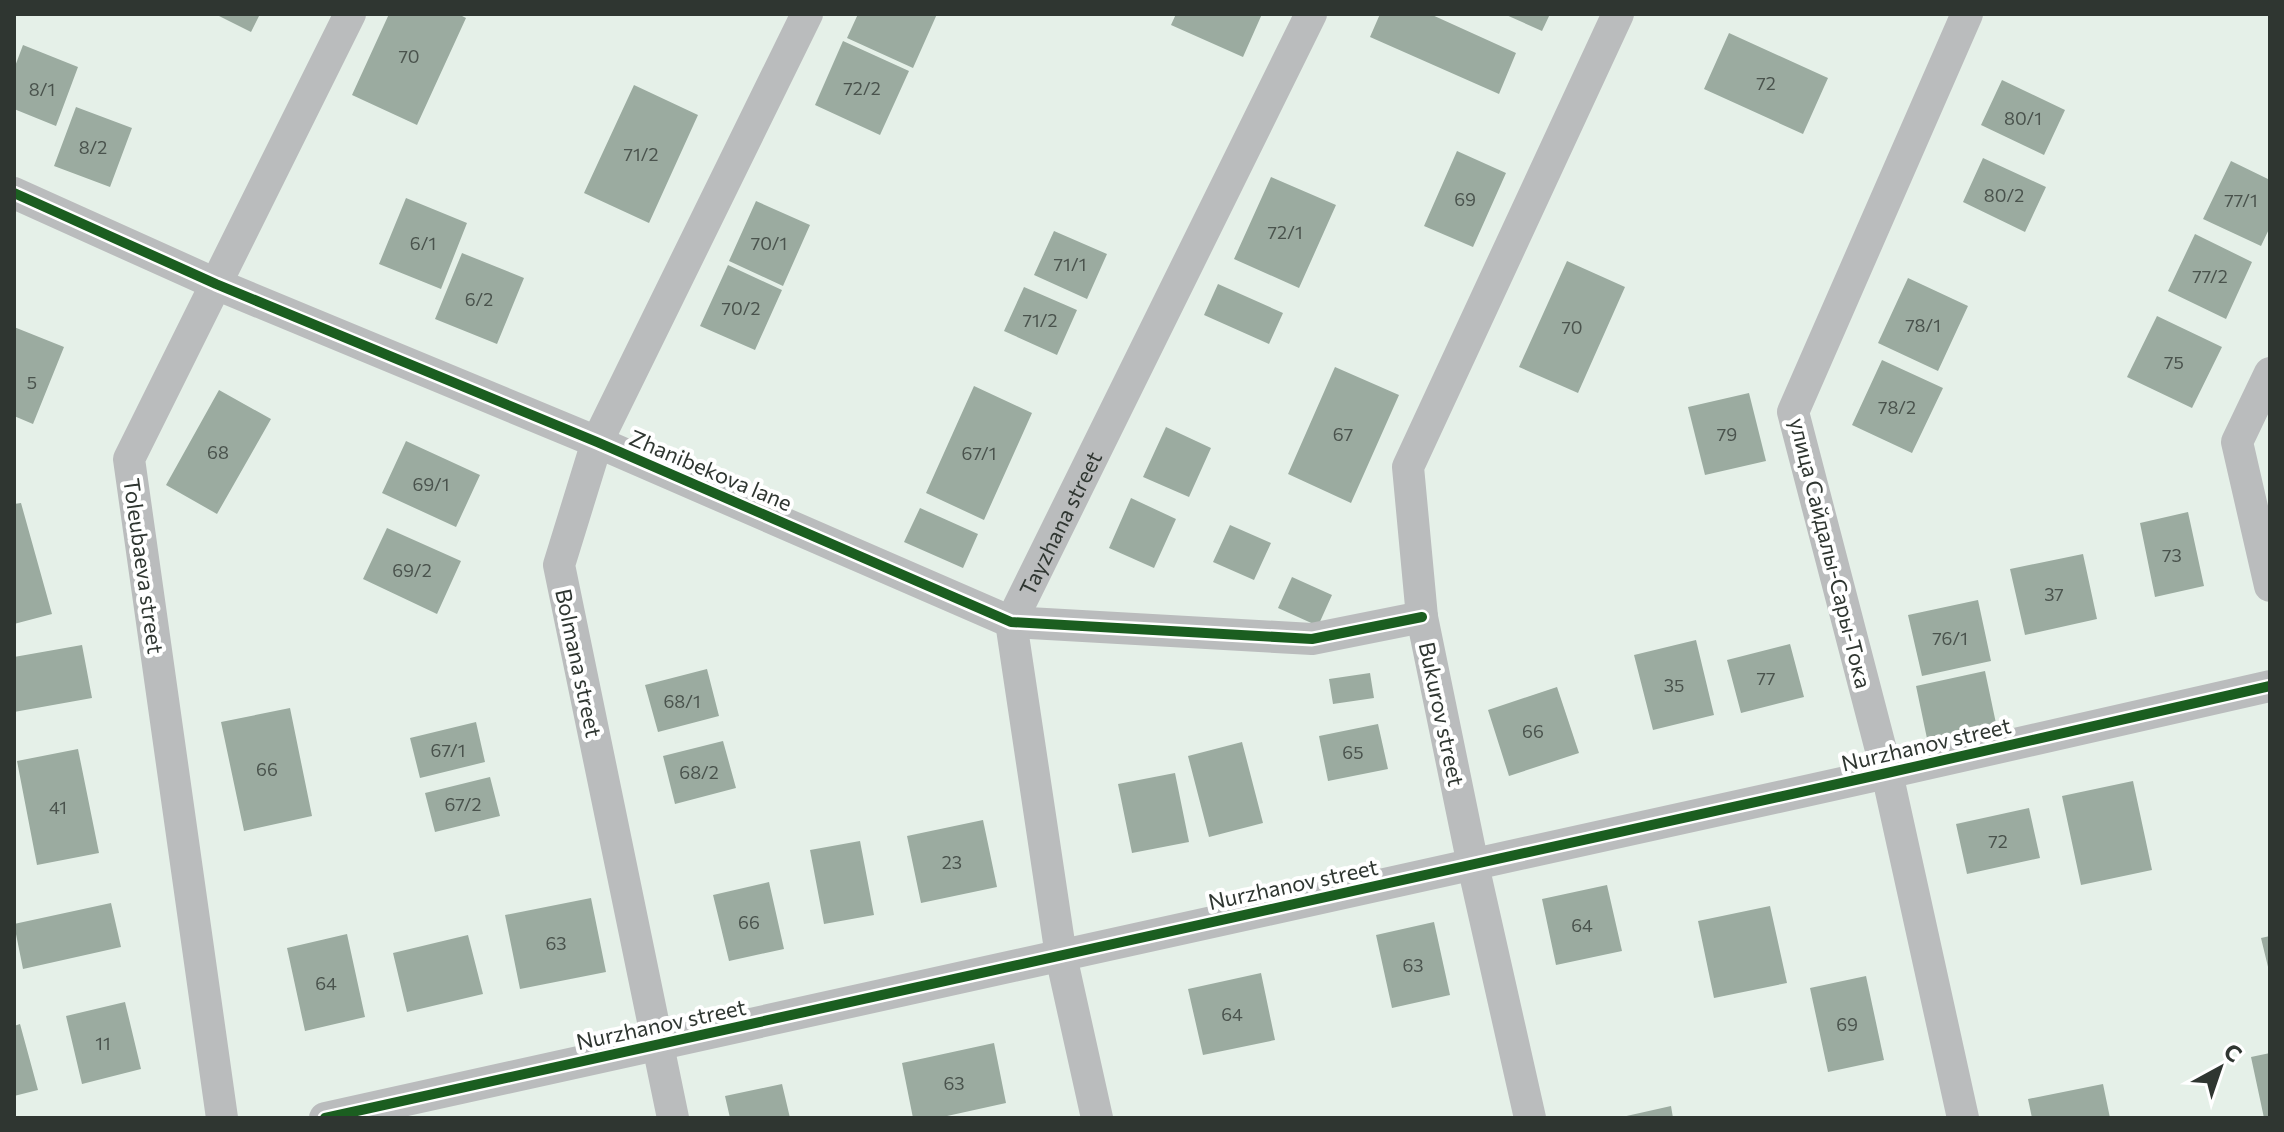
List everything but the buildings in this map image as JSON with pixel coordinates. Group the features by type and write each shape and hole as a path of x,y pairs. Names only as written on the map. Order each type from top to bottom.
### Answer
{"street":[{"name":"Toleubaeva street","path":"222,1118 129,459 350,14"},
{"name":"Bolmana street","path":"673,1118 559,565 597,442 807,14"},
{"name":"Tayzhana street","path":"1097,1118 1061,956 1011,622 1311,14"},
{"name":"Bukurov street","path":"1530,1118 1473,865 1422,617 1408,467 1618,14"},
{"name":"улица Сайдалы-Сары-Тока","path":"1963,1118 1887,773 1793,412 1967,14"},
{"name":"Zhanibekova lane","path":"14,193 216,284 597,442 1011,622 1312,639 1422,617"},
{"path":"2270,373 2237,442 2270,586"},
{"name":"Nurzhanov street","path":"325,1118 2270,686"}],"cycle path":[{"path":"14,193 216,284 597,442 1011,622 1312,639 1422,617"},
{"path":"325,1118 2270,686"}]}
